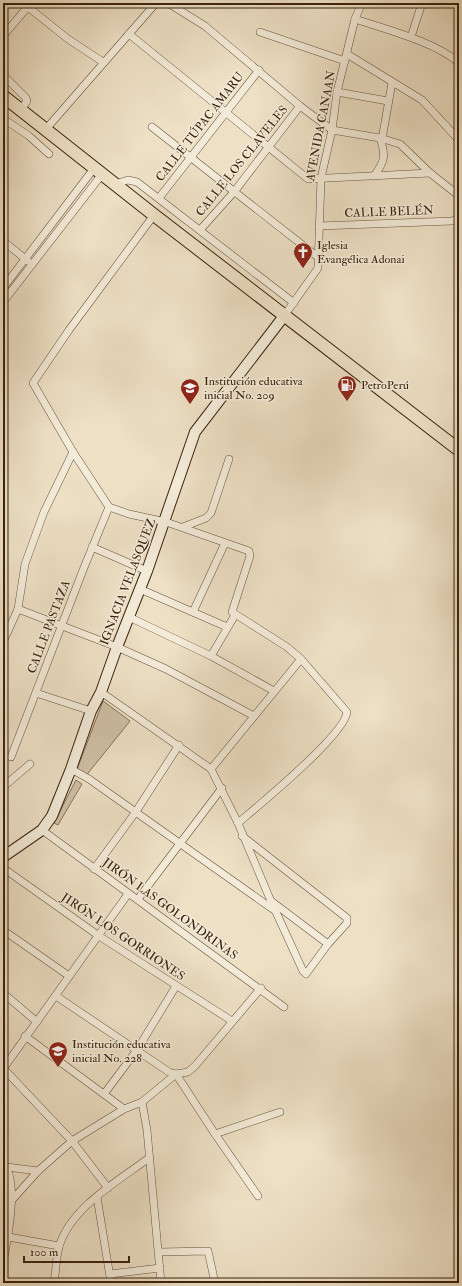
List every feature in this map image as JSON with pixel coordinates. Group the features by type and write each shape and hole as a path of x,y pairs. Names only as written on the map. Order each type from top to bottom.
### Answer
{"highway":[{"path":"3,96 284,316 459,450"}],"main road":[{"name":"IGNACIA VELASQUEZ","path":"3,857 42,830 52,816 71,769 91,711 101,692 116,647 166,522 195,432 284,316"}],"street":[{"path":"29,136 42,126 129,34 156,3"},
{"path":"168,3 205,26 300,106 332,130 381,138 400,144 430,172 458,194 459,206"},
{"name":"AVENIDA CANAAN","path":"284,316 318,268 321,178 332,130 337,92 355,19 362,3"},
{"path":"410,37 422,3"},
{"path":"3,36 29,5 68,39 103,62"},
{"path":"355,19 410,37 456,55 459,63"},
{"path":"260,32 346,57 422,100 459,140"},
{"path":"129,34 308,179 430,172"},
{"name":"CALLE TÚPAC AMARU","path":"160,198 259,70"},
{"path":"3,75 22,92 26,98 26,103 21,110"},
{"path":"374,176 381,166 385,156 381,138 392,83"},
{"path":"337,92 388,100"},
{"name":"CALLE LOS CLAVELES","path":"200,230 234,192 267,147 300,106"},
{"path":"3,121 5,120 29,136 49,154"},
{"path":"152,128 319,258"},
{"path":"3,288 25,259 99,170"},
{"path":"3,302 99,170"},
{"path":"115,184 133,180 160,198 294,303"},
{"path":"154,215 69,330 33,382 73,452 109,507 129,514 183,527 239,547 250,553 231,609 235,615 287,647 301,659 347,712 345,720 291,778 238,823"},
{"name":"CALLE BELÉN","path":"319,226 452,221 459,218"},
{"path":"3,241 32,264"},
{"path":"3,642 18,609 26,564 44,512 73,452"},
{"path":"183,527 209,516 230,459"},
{"name":"CALLE PASTAZA","path":"11,757 92,547 109,507"},
{"path":"193,612 225,543"},
{"path":"92,547 147,571"},
{"path":"140,589 227,627"},
{"path":"18,609 116,647 166,669 254,716"},
{"path":"211,656 235,615"},
{"path":"129,617 211,656 274,691"},
{"path":"211,769 301,659"},
{"path":"101,692 179,745 211,769 222,788 238,823 242,836 274,910 304,973 306,974 328,944 347,923 347,918 242,836"},
{"path":"36,693 91,711"},
{"path":"94,869 135,813 179,745"},
{"path":"3,787 30,764"},
{"path":"71,769 89,779 274,910"},
{"path":"138,899 222,788"},
{"name":"JIRÓN LAS GOLONDRINAS","path":"42,830 284,1006"},
{"name":"JIRÓN LOS GORRIONES","path":"3,868 99,936 232,1021"},
{"path":"108,1188 72,1141 3,1068 128,894"},
{"path":"270,900 328,944"},
{"path":"3,930 69,976"},
{"path":"104,1094 138,1050 176,986"},
{"path":"12,1200 38,1171 72,1141 124,1109 142,1102 176,1074 188,1072 195,1066 261,988"},
{"path":"3,993 37,1022"},
{"path":"56,996 176,1074 258,1196"},
{"path":"25,1036 124,1109"},
{"path":"142,1102 147,1130 160,1252 161,1283"},
{"path":"215,1134 280,1112"},
{"path":"54,1283 59,1246 75,1216 108,1188 149,1158"},
{"path":"3,1263 5,1237 12,1200 5,1165 38,1171"},
{"path":"97,1197 111,1283"},
{"path":"5,1237 59,1246"},
{"path":"160,1252 208,1251 216,1283"},
{"path":"110,1274 160,1268"}],"shaded area":[{"path":"103,701 130,721 85,777 76,772"},
{"path":"76,780 82,784 58,825 54,823"}],"place":[{"name":"Iglesia Evangélica Adonai","path":"303,269"},
{"name":"PetroPerú","path":"347,402"},
{"name":"Institución educativa inicial No. 209","path":"190,405"},
{"name":"Institución educativa inicial No. 228","path":"58,1068"}]}
